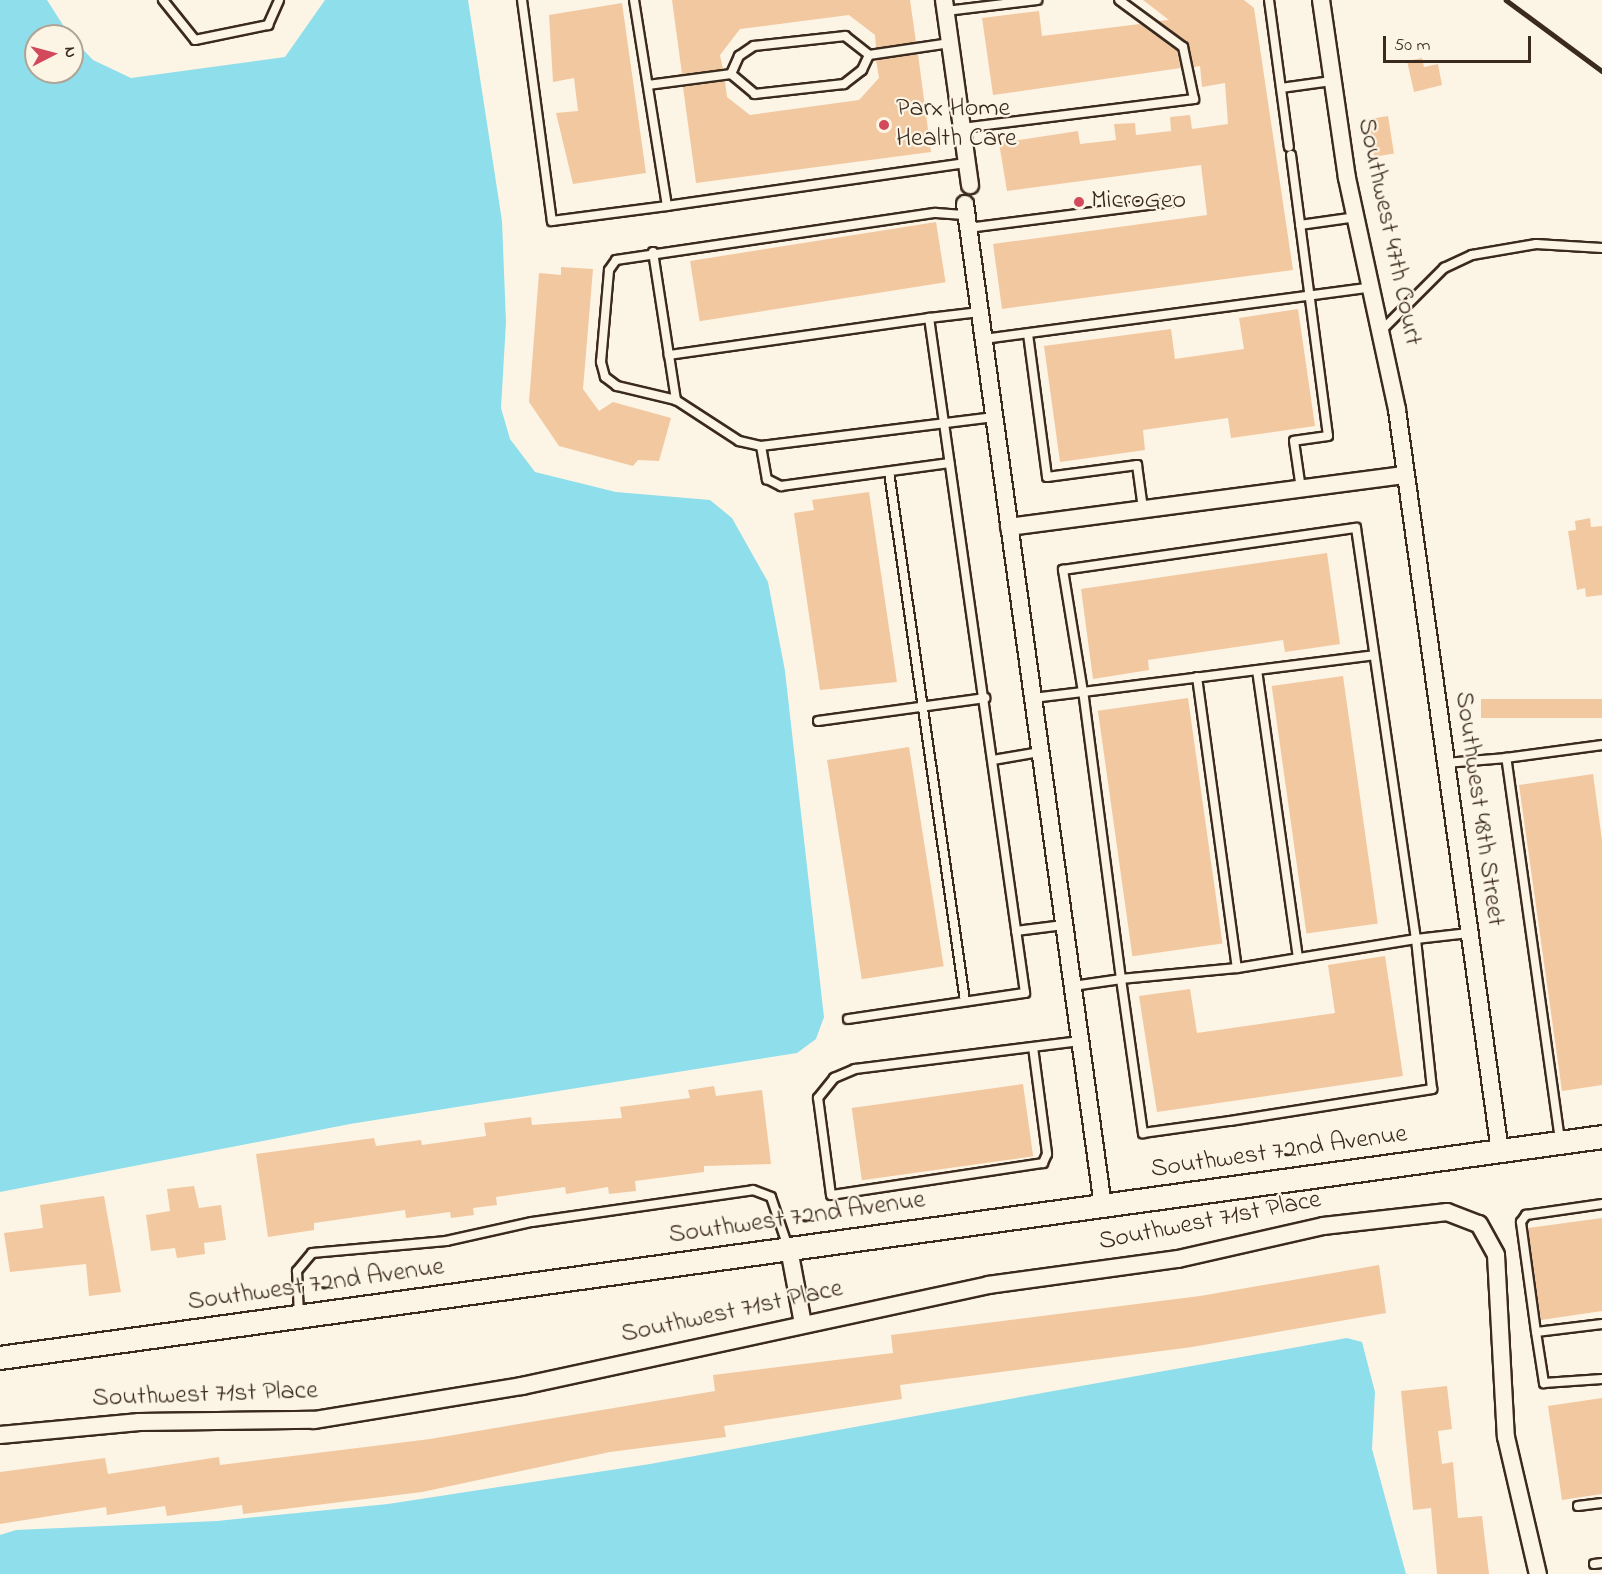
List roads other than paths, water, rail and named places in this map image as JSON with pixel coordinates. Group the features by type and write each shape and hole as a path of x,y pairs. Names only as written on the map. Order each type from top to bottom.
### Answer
{"street":[{"name":"Southwest 47th Court","path":"1321,0 1332,81 1356,217 1382,330 1406,475"},
{"path":"945,6 970,185"},
{"path":"967,216 1103,1206"},
{"path":"1010,527 1406,475"},
{"name":"Southwest 48th Street","path":"1406,475 1500,1151"},
{"name":"Southwest 72nd Avenue","path":"0,1358 1602,1137"},
{"name":"Southwest 71st Place","path":"0,1435 139,1422 314,1420 522,1386 1019,1279 1178,1259 1323,1226 1433,1212 1471,1218 1487,1233 1499,1269 1506,1437 1538,1574"},
{"path":"789,1249 803,1324"}],"lane":[{"path":"163,0 195,40 268,25 279,0"},
{"path":"522,0 552,221 967,163"},
{"path":"634,0 667,206"},
{"path":"945,6 1037,0"},
{"path":"962,128 1194,99 1184,47 1119,0"},
{"path":"1269,0 1328,436 1294,441 1301,489"},
{"path":"731,74 738,56 754,46 845,36 869,55 950,43"},
{"path":"648,85 731,74 756,94 844,84 862,70 869,55"},
{"path":"1281,88 1332,81"},
{"path":"994,417 761,446 719,430 676,400 617,386 602,369 609,270 622,257 936,213 967,216 1179,201"},
{"path":"1300,225 1356,217"},
{"path":"1382,330 1444,268 1472,255 1536,244 1602,248"},
{"path":"653,252 676,400"},
{"path":"984,339 1372,287"},
{"path":"669,355 980,312"},
{"path":"848,1019 1025,993 985,698 942,423 929,318"},
{"path":"1028,334 1047,477 1137,465 1143,509"},
{"path":"761,446 767,479 774,485 949,463"},
{"path":"889,471 965,1001"},
{"path":"1356,528 1416,939 1432,1089 1143,1133 1083,692 1063,570 1356,528"},
{"path":"1033,698 1374,655"},
{"path":"1257,670 1298,957"},
{"path":"1197,677 1237,968"},
{"path":"818,721 985,698"},
{"path":"1446,763 1506,758 1602,745"},
{"path":"993,760 1040,752"},
{"path":"1506,758 1560,1143"},
{"path":"1016,931 1064,925"},
{"path":"1073,986 1237,968 1416,939 1469,933"},
{"path":"1033,1047 1047,1154 1043,1163 831,1195 818,1098 834,1078 855,1069 1080,1041"},
{"path":"299,1317 297,1271 312,1253 446,1241 532,1222 753,1190 771,1197 789,1249"},
{"path":"1602,1204 1526,1215 1521,1222 1544,1383 1602,1379"},
{"path":"1536,1332 1602,1324"},
{"path":"1578,1506 1602,1503"}],"water":[{"path":"0,0 47,0 62,24 24,24 24,84 84,84 84,51 93,60 131,78 285,57 325,0 468,0 502,221 506,322 501,408 510,439 535,472 616,492 710,500 732,518 768,582 785,671 824,1017 816,1039 797,1053 350,1124 0,1192"},
{"path":"1347,1338 1362,1342 1375,1392 1372,1449 1406,1574 0,1574 0,1535 16,1530 217,1521 388,1504 650,1464"}],"railway":[{"path":"1506,0 1602,71"}],"place":[{"name":"Parx Home Health Care","path":"884,125"},
{"name":"MicroGeo","path":"1079,202"}]}
